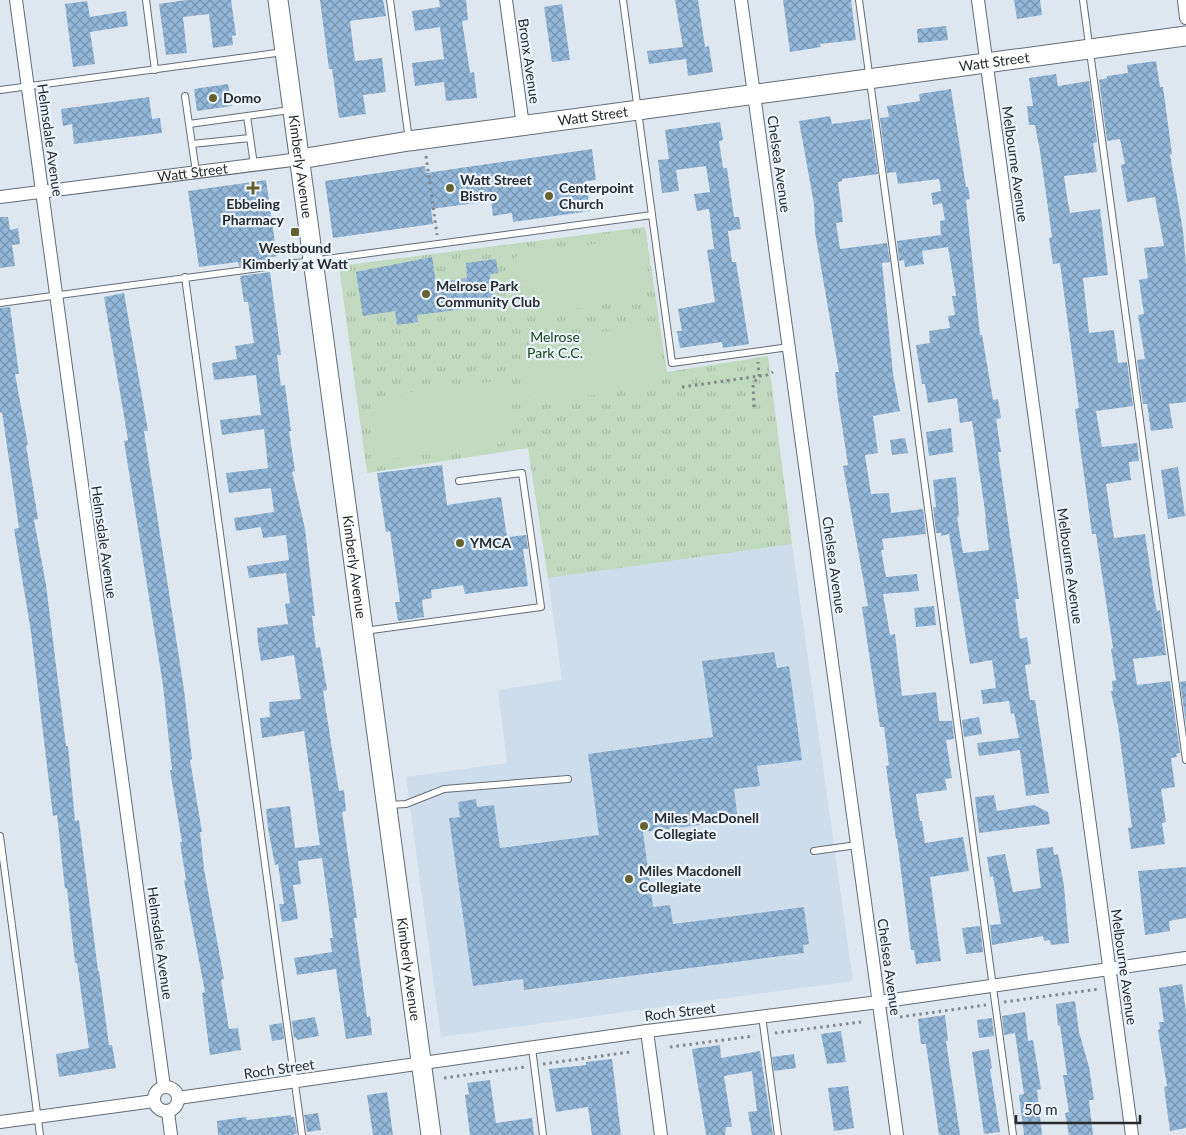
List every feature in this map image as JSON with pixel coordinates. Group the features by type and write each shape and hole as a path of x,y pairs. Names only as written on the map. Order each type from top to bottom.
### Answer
{"street":[{"name":"Helmsdale Avenue","path":"16,0 164,1087"},
{"name":"Kimberly Avenue","path":"278,0 431,1135"},
{"name":"Bronx Avenue","path":"506,0 523,126"},
{"name":"Chelsea Avenue","path":"741,0 897,1135"},
{"name":"Melbourne Avenue","path":"978,0 1132,1135"},
{"path":"1184,0 1186,18"},
{"name":"Watt Street","path":"0,197 300,159 409,141 638,109 870,80 1186,36"},
{"name":"Roch Street","path":"178,1098 647,1031 879,1002 1186,958"},
{"path":"647,1031 661,1135"},
{"path":"164,1087 172,1089 178,1098 177,1106 168,1112 158,1108 154,1101 155,1093 164,1087"},
{"path":"0,1122 154,1101"},
{"path":"168,1112 171,1135"}],"lane":[{"path":"146,0 155,70"},
{"path":"390,0 409,141"},
{"path":"623,0 672,363 789,347"},
{"path":"859,0 1013,1135"},
{"path":"1083,0 1186,760"},
{"path":"0,90 285,52"},
{"path":"185,96 196,172"},
{"path":"189,124 293,110"},
{"path":"247,116 254,165"},
{"path":"192,144 250,138"},
{"path":"0,303 652,215"},
{"path":"185,277 302,1135"},
{"path":"363,632 541,607 522,473 459,481"},
{"path":"387,805 406,804 444,789 568,779"},
{"path":"0,836 40,1135"},
{"path":"814,852 857,845"},
{"path":"762,1016 778,1135"},
{"path":"532,1048 543,1135"}],"path":[{"path":"426,156 438,244"},
{"path":"754,407 753,384 759,376 758,361"},
{"path":"682,387 759,376 773,372"}],"shaded area":[{"name":"Miles Macdonell Collegiate","path":"792,544 853,981 441,1037 406,777 507,763 498,690 562,680 548,578"}],"green space":[{"name":"Melrose Park C.C.","path":"645,227 667,372 768,356 792,544 548,578 528,448 367,473 339,266"},
{"path":"625,240 636,242 646,262 648,270 647,286 640,299 527,316 513,306 509,293 508,271 515,258 520,254"},
{"path":"637,327 652,335 659,352 659,371 657,380 652,386 539,403 524,393 519,370 521,355 529,344 536,340"},
{"path":"490,382 501,385 506,391 512,407 513,425 506,439 500,444 392,459 377,448 373,434 373,418 374,410 382,399 389,395"}],"building":[{"path":"186,0 231,0 236,35 232,36 233,45 213,48 209,14 183,17 187,53 166,55 159,4"},
{"path":"320,0 383,0 386,16 350,21 355,61 382,58 386,92 363,95 366,114 339,118 332,69 329,69"},
{"path":"439,0 466,0 468,20 462,21 470,73 474,72 477,98 446,101 444,82 415,86 412,63 444,59 440,27 415,31 412,11 440,7"},
{"path":"675,0 698,0 705,47 709,46 713,72 688,76 686,59 649,64 647,51 683,47"},
{"path":"783,0 851,0 856,40 820,44 821,47 790,52"},
{"path":"1014,0 1040,0 1042,15 1017,19"},
{"path":"87,1 90,17 126,11 128,26 90,32 95,64 73,67 65,4"},
{"path":"562,4 570,60 552,62 544,7"},
{"path":"946,26 948,40 918,43 917,29"},
{"path":"1156,61 1160,87 1163,87 1172,154 1170,155 1183,231 1186,265 1186,402 1169,404 1173,428 1151,431 1147,404 1143,404 1137,360 1145,359 1138,315 1144,314 1139,280 1148,278 1144,248 1164,246 1155,197 1127,202 1121,165 1125,164 1120,139 1107,141 1099,80 1107,78 1107,76 1128,73 1127,65"},
{"path":"1056,74 1058,86 1089,81 1097,142 1093,143 1097,172 1064,176 1070,213 1100,209 1108,275 1083,278 1089,333 1114,330 1118,363 1127,362 1133,406 1096,411 1102,447 1137,443 1139,461 1129,462 1131,480 1106,484 1114,538 1145,534 1155,602 1157,611 1160,610 1166,655 1133,659 1137,685 1170,681 1180,753 1176,754 1177,757 1171,758 1175,787 1161,789 1166,822 1162,823 1165,844 1131,849 1128,828 1132,827 1118,725 1111,691 1113,691 1112,681 1116,680 1111,649 1113,648 1096,534 1092,534 1075,409 1079,408 1060,263 1053,264 1049,238 1052,237 1040,151 1035,125 1029,125 1027,106 1033,106 1029,78"},
{"name":"Domo","path":"228,84 232,106 197,111 194,89"},
{"path":"951,89 966,187 968,187 970,199 966,200 980,335 982,335 993,400 998,399 1001,418 996,419 1001,452 998,452 1019,599 1015,599 1020,639 1027,637 1031,664 1025,665 1030,700 1035,700 1049,793 1026,796 1020,750 979,756 977,743 1019,738 1014,713 1011,714 1009,701 983,704 981,690 996,688 992,660 970,664 949,534 941,536 941,533 936,533 933,507 936,507 933,480 956,477 959,516 957,517 963,553 989,550 972,421 960,423 957,398 928,403 925,384 922,384 916,345 930,343 929,331 950,328 948,316 955,315 952,296 956,296 948,247 922,251 924,264 905,267 904,260 899,261 897,241 941,235 940,221 945,220 942,203 933,205 931,193 941,191 939,179 898,184 896,172 887,173 880,118 889,117 887,106 920,101 919,94"},
{"path":"149,97 152,119 160,118 162,133 74,144 72,124 63,126 61,109"},
{"path":"830,116 832,124 870,119 878,174 842,179 842,181 838,182 843,222 836,223 840,249 887,243 890,262 882,263 893,374 900,411 873,416 878,453 865,455 871,494 889,493 891,513 923,509 926,534 882,539 884,550 881,550 886,577 917,574 919,591 883,594 890,635 895,634 902,696 936,692 939,721 952,721 954,739 946,740 952,778 945,779 947,790 916,794 920,821 922,821 925,843 963,837 969,871 930,877 941,961 916,964 914,950 911,950 886,766 889,765 884,727 880,727 862,607 868,606 843,466 848,465 835,372 839,372 815,232 814,204 799,121"},
{"path":"720,122 723,140 719,141 723,168 727,168 734,217 739,217 741,229 728,231 732,262 736,262 749,344 723,348 722,342 680,348 677,331 682,331 678,309 715,302 707,250 714,249 709,209 697,211 694,194 710,192 706,166 676,170 679,191 662,193 658,160 669,159 665,130"},
{"path":"592,149 596,180 586,181 590,211 513,222 512,213 493,216 491,201 431,209 433,224 333,238 325,181 425,166 426,173"},
{"path":"266,180 277,256 268,258 269,262 239,266 238,262 199,267 188,191"},
{"path":"0,217 8,217 10,230 18,228 20,244 12,245 15,266 0,268"},
{"name":"Melrose Park Community Club","path":"432,257 436,283 467,278 466,263 496,259 498,273 490,274 494,305 417,315 418,322 397,325 395,311 363,316 356,272"},
{"path":"270,272 281,355 277,355 281,386 285,385 291,431 289,431 295,471 292,472 305,529 315,616 312,616 316,648 320,647 327,690 323,691 339,791 344,790 346,811 342,812 357,918 354,918 367,1017 370,1016 372,1035 346,1039 336,969 297,975 294,958 332,952 330,938 333,938 322,858 298,861 301,884 293,885 298,919 282,922 279,904 284,904 278,864 275,865 268,828 266,809 290,806 295,848 320,845 304,731 262,738 260,718 270,717 269,702 301,699 294,655 261,661 258,643 257,628 288,624 285,604 290,603 286,573 249,578 247,566 289,560 286,535 263,538 261,527 236,531 234,518 274,512 271,488 229,493 226,473 268,468 264,429 222,435 220,420 261,415 256,375 214,380 212,363 237,359 235,346 254,343 248,302 244,302 240,276"},
{"path":"124,293 148,431 144,431 184,690 192,759 190,760 202,832 200,832 204,869 224,979 221,980 229,1029 238,1028 241,1050 210,1055 202,993 205,992 184,881 186,880 180,842 182,842 170,770 172,770 163,685 124,441 128,440 104,297"},
{"path":"10,307 19,374 15,374 28,445 26,445 38,519 34,520 46,585 66,746 68,746 75,821 79,820 109,1045 112,1045 116,1068 59,1077 56,1054 89,1048 77,963 75,963 57,815 53,816 31,632 14,529 19,528 2,412 0,413 0,308"},
{"path":"951,428 953,452 929,456 926,432"},
{"path":"905,438 908,453 892,455 890,440"},
{"name":"YMCA","path":"442,465 447,505 501,497 507,537 526,535 528,549 523,549 528,586 465,594 463,585 431,590 432,598 422,600 424,617 398,621 395,602 400,602 390,531 386,532 377,473"},
{"path":"1178,467 1185,516 1168,519 1161,470"},
{"path":"934,606 936,625 916,627 914,608"},
{"name":"Miles MacDonell Collegiate","path":"774,652 777,668 789,666 802,760 757,766 760,786 734,789 738,820 643,832 653,907 670,905 673,924 804,907 809,944 803,945 804,953 524,990 523,979 473,986 449,818 460,817 458,802 476,799 477,807 494,805 500,848 599,835 588,754 713,737 702,661"},
{"path":"1186,681 1186,723 1180,682"},
{"path":"979,717 982,734 964,737 962,720"},
{"path":"994,795 997,811 1034,805 1048,812 1050,824 979,833 975,797"},
{"path":"1053,847 1054,855 1058,854 1064,886 1069,943 1051,945 1050,940 1044,941 1043,936 992,945 990,925 1001,924 993,876 990,877 987,857 1005,854 1013,892 1041,888 1036,849"},
{"path":"1186,867 1186,918 1169,921 1170,931 1145,935 1138,871"},
{"path":"980,926 983,952 966,954 962,928"},
{"path":"1182,984 1186,1011 1186,1128 1170,1131 1164,1087 1167,1086 1158,1030 1160,1029 1159,1022 1164,1022 1159,988"},
{"path":"1075,1001 1079,1032 1089,1067 1094,1100 1089,1100 1093,1135 1069,1135 1065,1113 1069,1112 1063,1075 1067,1075 1056,1004"},
{"path":"1025,1012 1028,1041 1033,1040 1041,1089 1037,1090 1042,1135 1024,1135 1019,1095 1024,1094 1015,1033 1004,1035 1002,1016"},
{"path":"945,1015 948,1041 946,1041 960,1135 939,1135 926,1044 921,1044 918,1019"},
{"path":"315,1017 319,1036 297,1040 296,1037 294,1038 292,1021"},
{"path":"992,1018 994,1036 979,1038 977,1020"},
{"path":"282,1023 284,1039 272,1041 269,1025"},
{"path":"841,1031 846,1062 827,1064 821,1034"},
{"path":"720,1045 721,1058 760,1051 773,1135 752,1135 748,1112 757,1111 752,1071 724,1076 732,1127 726,1127 725,1135 706,1135 692,1049"},
{"path":"989,1049 992,1068 990,1069 1000,1132 984,1134 972,1052"},
{"path":"794,1054 796,1068 774,1071 772,1057"},
{"path":"612,1059 621,1135 592,1135 588,1107 556,1112 549,1069 586,1065 586,1062"},
{"path":"490,1080 496,1123 532,1118 534,1135 470,1135 465,1095 469,1094 467,1083"},
{"path":"848,1086 854,1128 834,1131 828,1088"},
{"path":"387,1092 393,1135 373,1135 367,1095"},
{"path":"318,1113 321,1130 307,1132 304,1115"},
{"path":"291,1115 291,1117 294,1117 297,1133 293,1135 218,1135 217,1121 246,1117 247,1120"}],"place":[{"name":"Domo","path":"213,98"},
{"name":"Ebbeling Pharmacy","path":"253,188"},
{"name":"Watt Street Bistro","path":"450,188"},
{"name":"Centerpoint Church","path":"549,196"},
{"name":"Westbound Kimberly at Watt","path":"295,232"},
{"name":"Melrose Park Community Club","path":"426,294"},
{"name":"YMCA","path":"460,543"},
{"name":"Miles MacDonell Collegiate","path":"644,826"},
{"name":"Miles Macdonell Collegiate","path":"629,879"}]}
